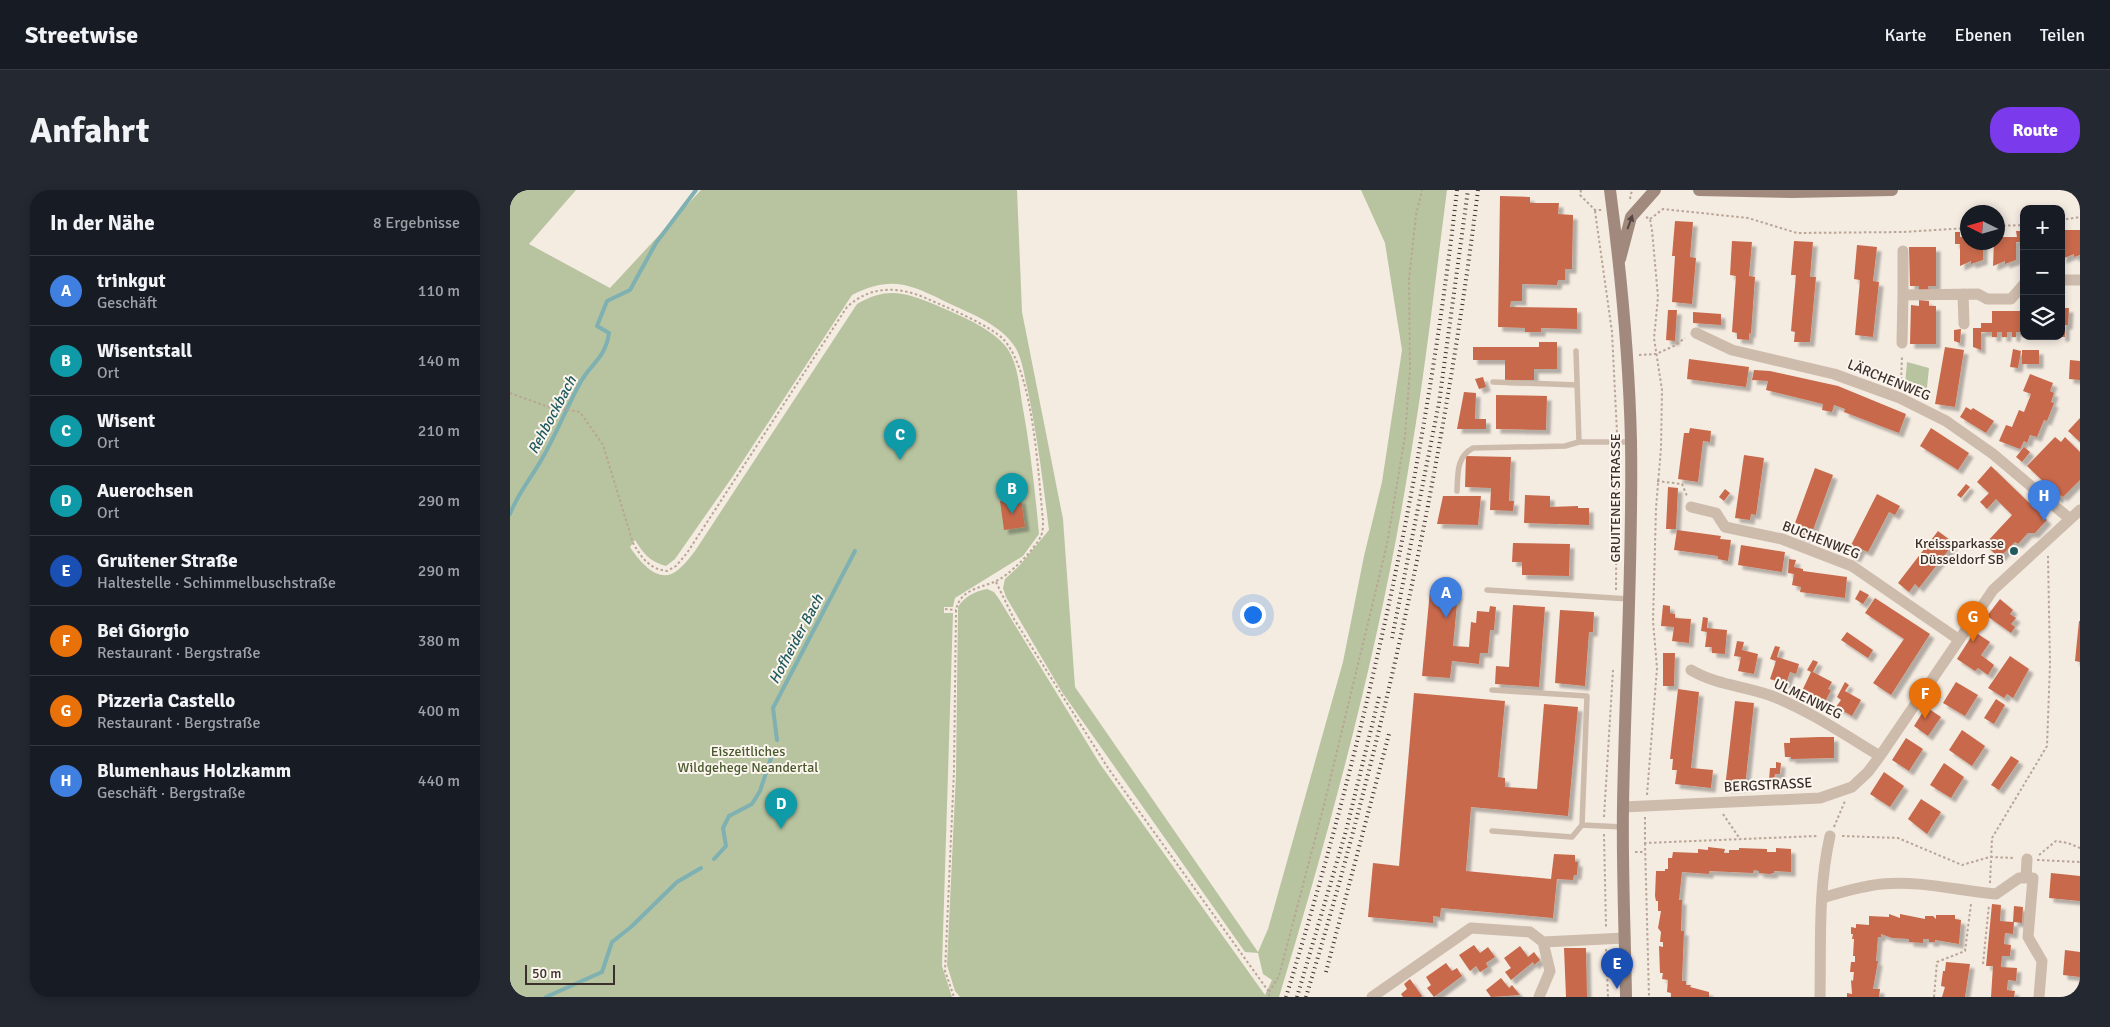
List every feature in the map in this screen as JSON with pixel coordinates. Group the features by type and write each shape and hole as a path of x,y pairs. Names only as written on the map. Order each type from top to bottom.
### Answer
{"main road":[{"name":"GRUITENER STRASSE","path":"1610,190 1619,261 1627,355 1631,442 1623,807 1626,997"},
{"path":"1619,261 1631,217 1655,190"},
{"path":"1699,190 1792,192 1892,190"}],"street":[{"path":"1902,343 1903,252"},
{"path":"2065,280 2080,280"},
{"path":"1903,295 1978,294 1986,299 2011,299 2020,289"},
{"path":"1964,294 1964,324"},
{"name":"LÄRCHENWEG","path":"1696,333 1732,350 1834,374 1900,398 1946,421 1993,454 2070,519"},
{"name":"BUCHENWEG","path":"1691,507 1716,513 1725,528 1782,539 1852,566 1958,638"},
{"name":"BERGSTRASSE","path":"1623,807 1820,798 1852,787 1868,772 1880,756 1958,638 1993,590 2080,510"},
{"name":"ULMENWEG","path":"1691,670 1708,680 1771,696 1822,720 1880,756"},
{"path":"1820,997 1822,898 1825,857 1830,836"},
{"path":"2026,878 2028,859"},
{"path":"1822,898 1852,889 1882,884 1902,884 1996,894 2018,878 2033,878 2028,937 2042,961 2039,997"},
{"path":"1372,997 1471,928 1530,932 1543,942 1550,971 1540,997"},
{"path":"1543,942 1625,938"}],"lane":[{"path":"1576,351 1579,442"},
{"path":"1494,382 1577,385"},
{"path":"1457,491 1461,459 1466,452 1473,448 1564,446 1579,442 1631,442"},
{"path":"1487,590 1629,599"},
{"path":"1492,690 1588,696 1582,825 1572,837 1492,831"},
{"path":"1582,825 1623,826"}],"path":[{"path":"1269,997 1269,992 1279,976 1324,805 1387,544 1405,436 1409,395 1409,279 1416,215 1422,190"},
{"path":"1650,219 1663,209 1748,218 1797,233 1903,232 1960,228"},
{"path":"1595,210 1612,332 1617,442 1616,598"},
{"path":"1636,211 1650,219"},
{"path":"2065,220 2080,218"},
{"path":"1649,997 1645,843 1646,806 1657,668 1653,621 1662,390 1654,338 1658,297 1650,219"},
{"path":"2005,226 2020,225"},
{"path":"510,393 546,406 580,412 603,445 617,496 633,543 641,556 650,565 667,571 676,566 847,307 856,299 870,292 889,288 924,297 994,332 1003,339 1017,360 1031,420 1043,520 1042,535 1019,563 996,582 980,585 966,593 959,600 956,610 954,770 945,971 954,997"},
{"path":"1627,355 1656,354 1696,333"},
{"path":"1900,398 1902,343"},
{"path":"1657,481 1682,484"},
{"path":"1983,964 1990,893 1992,838 2047,746 2050,664 2048,541"},
{"path":"996,582 1014,619 1108,768 1269,992"},
{"path":"945,609 956,610"},
{"path":"1608,997 1604,826 1614,662"},
{"path":"1830,836 1852,787"},
{"path":"1715,803 1740,839"},
{"path":"1645,843 1830,836 1898,838 1962,865 1990,857 2028,859"},
{"path":"2080,848 2056,841 2034,859 2080,862"},
{"path":"1934,997 1937,962 1965,951 1973,892"}],"green space":[{"name":"Eiszeitliches Wildgehege Neandertal","path":"510,190 576,190 529,244 610,288 701,190 1017,190 1022,312 1063,519 1075,687 1258,952 1268,929 1343,662 1364,556 1382,482 1402,350 1385,243 1361,190 1447,190 1415,431 1384,600 1336,800 1279,997 960,997 955,991 947,965 956,774 958,607 970,595 987,589 994,592 999,599 1100,764 1265,995 1272,980 1263,974 1258,953 1245,952 1062,692 1006,597 1003,588 1005,579 1019,566 1049,530 1031,405 1022,366 1015,347 1001,331 972,314 918,289 897,284 887,284 865,289 852,295 733,476 675,559 666,566 648,556 635,540 630,547 645,565 658,574 672,574 683,565 695,551 857,304 868,298 888,293 915,297 955,313 984,328 1007,348 1014,361 1019,382 1030,452 1039,534 1023,556 955,598 953,607 944,607 944,613 953,613 942,966 952,997 510,997"},
{"path":"1907,362 1929,368 1926,397 1905,385"}],"building":[{"path":"1500,196 1530,197 1530,203 1559,203 1558,214 1573,215 1572,269 1565,269 1565,280 1558,280 1557,285 1522,284 1522,301 1511,301 1510,307 1577,308 1577,329 1541,328 1541,332 1525,332 1525,328 1498,327"},
{"path":"1675,221 1693,222 1690,257 1696,258 1692,304 1672,302 1675,256 1672,256"},
{"path":"2065,230 2080,230 2080,255 2074,257 2074,254 2065,258"},
{"path":"2016,231 2020,231 2020,242 2016,242 2016,260 2005,264 2005,261 1993,266 1994,250 2005,250 2005,237 2017,237"},
{"path":"1955,232 1960,232 1960,244 1955,244"},
{"path":"1732,241 1752,242 1749,276 1755,277 1749,340 1737,339 1737,333 1732,332 1736,276 1730,275"},
{"path":"1794,241 1813,242 1810,277 1816,277 1810,342 1794,342 1795,332 1791,331 1796,275 1791,275"},
{"path":"1857,245 1877,247 1873,281 1879,282 1873,337 1855,335 1860,280 1854,279"},
{"path":"1909,247 1936,247 1936,286 1928,286 1929,291 1919,291 1919,286 1910,286"},
{"path":"1960,250 1983,250 1983,260 1971,264 1971,261 1960,266"},
{"path":"1919,300 1929,301 1929,306 1936,306 1936,344 1910,344 1911,305 1919,306"},
{"path":"2065,308 2069,308 2068,325 2065,325"},
{"path":"1668,310 1677,310 1675,341 1666,340"},
{"path":"1992,311 2020,311 2020,332 2016,332 2016,337 2012,337 2012,332 2007,332 2007,337 2002,337 2002,332 1997,332 1997,337 1992,337 1992,332 1981,332 1981,350 1973,347 1973,328 1981,328 1981,323 1992,323"},
{"path":"1693,312 1721,314 1721,325 1693,323"},
{"path":"1961,329 1960,343 1954,341 1954,330"},
{"path":"1539,342 1557,342 1557,369 1534,369 1534,380 1505,380 1505,360 1473,360 1473,347 1539,347"},
{"path":"1945,347 1964,350 1955,407 1935,404"},
{"path":"2013,349 2021,351 2018,368 2010,367"},
{"path":"2022,350 2039,350 2039,364 2022,364"},
{"path":"1689,359 1749,367 1746,387 1687,379"},
{"path":"2070,360 2080,361 2080,380 2069,379"},
{"path":"1754,370 1770,371 1838,386 1906,414 1899,433 1844,412 1845,409 1834,405 1832,412 1822,410 1823,404 1766,390 1768,381 1752,380"},
{"path":"2030,374 2053,383 2050,391 2054,393 2051,402 2054,403 2047,421 2044,420 2037,437 2030,435 2027,443 2024,441 2020,449 1999,441 2006,425 2012,427 2019,410 2024,412 2031,394 2023,391"},
{"path":"1483,377 1486,387 1479,389 1475,379"},
{"path":"1464,392 1476,393 1475,419 1486,419 1486,429 1457,429"},
{"path":"1496,395 1547,396 1546,430 1496,429"},
{"path":"1966,407 1971,410 1973,408 1994,421 1986,433 1960,417"},
{"path":"2080,418 2080,442 2068,431"},
{"path":"1690,428 1711,431 1710,442 1703,441 1698,482 1678,479 1684,433 1689,433"},
{"path":"1931,428 1969,453 1958,470 1920,446"},
{"path":"2055,437 2061,442 2065,437 2080,452 2080,480 2063,497 2061,495 2058,499 2049,491 2051,489 2027,466"},
{"path":"2024,447 2030,452 2022,462 2016,457"},
{"path":"1744,455 1764,458 1756,515 1751,514 1750,520 1735,518"},
{"path":"1466,456 1511,457 1509,501 1514,501 1513,511 1490,510 1491,488 1465,487"},
{"path":"1991,466 2047,520 2035,533 2028,533 2018,544 2015,542 1999,558 1985,544 2012,515 1996,499 1987,509 1980,502 1989,493 1977,482"},
{"path":"1815,468 1833,475 1813,530 1811,529 1807,538 1798,535 1802,525 1795,523"},
{"path":"1966,484 1970,487 1961,498 1957,495"},
{"path":"1668,487 1678,488 1676,529 1666,529"},
{"path":"1725,489 1730,493 1724,501 1719,497"},
{"path":"1877,494 1900,506 1895,515 1889,512 1868,552 1861,549 1856,558 1847,553"},
{"path":"1525,495 1550,496 1550,507 1578,506 1578,508 1589,508 1589,525 1524,523"},
{"path":"1443,496 1481,496 1478,525 1437,524"},
{"path":"1021,499 1025,527 1004,530 1000,501"},
{"path":"1677,530 1721,536 1720,539 1731,540 1728,561 1718,559 1718,556 1674,550"},
{"path":"1938,531 1954,543 1919,588 1915,584 1909,592 1898,583"},
{"path":"1513,543 1570,544 1569,576 1522,575 1522,562 1512,562"},
{"path":"1741,545 1785,552 1782,572 1738,565"},
{"path":"1789,559 1796,560 1794,567 1803,569 1803,571 1847,577 1845,598 1800,592 1801,587 1792,585 1794,574 1788,573"},
{"path":"1430,590 1458,593 1453,646 1469,647 1471,622 1476,623 1477,611 1489,612 1490,606 1496,607 1494,630 1490,630 1488,653 1480,653 1479,664 1452,661 1450,678 1422,676"},
{"path":"1860,590 1869,595 1863,604 1855,599"},
{"path":"1875,598 1930,634 1891,695 1873,683 1904,639 1865,613"},
{"path":"2000,599 2013,610 2010,614 2016,618 2011,624 2015,627 2011,633 1987,616"},
{"path":"1513,605 1545,607 1539,687 1495,684 1496,666 1509,667"},
{"path":"1663,605 1670,606 1670,613 1675,614 1675,618 1691,619 1689,643 1672,641 1674,627 1661,626"},
{"path":"1560,610 1594,612 1593,632 1589,632 1585,686 1555,683"},
{"path":"1703,617 1708,618 1707,628 1727,630 1725,654 1712,653 1712,647 1705,647 1707,632 1701,631"},
{"path":"2080,621 2080,662 2075,661"},
{"path":"1847,632 1873,650 1868,658 1841,640"},
{"path":"1978,634 1990,642 1981,655 1994,665 1988,675 1978,668 1975,671 1957,659 1971,637"},
{"path":"1737,641 1744,642 1742,650 1758,654 1754,674 1738,671 1741,657 1734,656"},
{"path":"1775,646 1780,647 1777,657 1799,664 1796,674 1790,672 1786,684 1770,679 1776,661 1770,659"},
{"path":"1663,653 1675,653 1674,686 1663,686"},
{"path":"2010,656 2029,669 2013,698 2007,694 2004,698 1988,688"},
{"path":"1813,660 1818,662 1813,672 1832,682 1828,689 1831,690 1825,702 1802,691 1811,672 1807,670"},
{"path":"1845,682 1849,685 1845,691 1861,700 1852,716 1836,707 1841,700 1837,697"},
{"path":"1956,682 1978,695 1965,716 1943,703"},
{"path":"1678,689 1699,692 1691,768 1713,770 1711,788 1675,784 1677,770 1672,770 1673,759 1670,759"},
{"path":"1414,693 1505,701 1498,777 1505,778 1505,787 1537,789 1544,704 1578,707 1568,816 1471,807 1466,871 1551,879 1554,854 1575,855 1575,862 1578,862 1577,875 1574,875 1573,880 1557,879 1553,918 1441,908 1440,917 1433,916 1433,923 1368,917 1373,863 1399,866"},
{"path":"1996,699 2005,705 1994,724 1984,718"},
{"path":"1735,701 1754,703 1745,787 1725,788"},
{"path":"1926,707 1941,717 1928,736 1914,726"},
{"path":"1962,730 1985,746 1972,766 1949,750"},
{"path":"1834,737 1834,758 1791,759 1791,757 1785,757 1784,743 1790,743 1790,738"},
{"path":"1906,738 1923,749 1909,771 1892,760"},
{"path":"2011,756 2019,761 1999,790 1991,785"},
{"path":"1776,762 1781,763 1780,774 1775,774 1774,781 1769,780 1770,768 1776,768"},
{"path":"1944,763 1964,777 1951,798 1930,785"},
{"path":"1884,772 1904,786 1890,807 1870,794"},
{"path":"1921,799 1941,812 1927,834 1908,819"},
{"path":"1708,847 1725,849 1724,853 1729,853 1729,850 1739,850 1739,848 1767,849 1767,852 1776,852 1776,848 1791,849 1791,872 1774,871 1774,873 1770,874 1759,873 1759,871 1754,870 1753,873 1709,871 1709,874 1682,872 1679,900 1682,900 1681,931 1684,931 1682,981 1686,981 1686,985 1691,985 1690,987 1709,992 1709,997 1671,997 1671,993 1667,992 1668,980 1662,979 1663,973 1660,973 1659,946 1663,947 1663,942 1660,942 1661,932 1658,928 1661,911 1658,911 1658,901 1656,901 1655,896 1656,871 1668,869 1668,858 1672,858 1673,852 1698,853 1698,849 1708,850"},
{"path":"2051,873 2080,876 2080,901 2049,898"},
{"path":"1992,904 2001,905 2000,921 2013,922 2014,906 2023,907 2022,923 2014,922 2013,934 2005,933 2004,944 2011,945 2010,956 2002,956 2001,967 2017,968 2016,981 2008,980 2007,990 2015,991 2014,997 1991,997 1993,966 1986,966"},
{"path":"1889,914 1900,918 1900,914 1925,919 1925,916 1933,916 1936,919 1936,915 1955,915 1955,919 1961,920 1959,944 1935,940 1935,942 1929,942 1929,939 1923,939 1923,943 1909,942 1909,939 1892,938 1881,934 1881,937 1878,937 1876,961 1878,961 1873,989 1880,989 1879,997 1847,997 1847,993 1852,994 1851,980 1853,981 1854,972 1850,972 1851,962 1855,962 1855,956 1853,956 1854,939 1852,939 1851,927 1856,928 1856,924 1869,925 1869,916 1889,917"},
{"path":"1474,945 1480,953 1488,947 1495,957 1486,963 1488,967 1480,972 1476,966 1470,971 1459,955"},
{"path":"1520,946 1528,957 1534,952 1540,960 1534,965 1533,962 1511,980 1505,972 1511,968 1504,958"},
{"path":"1564,948 1586,948 1587,997 1566,997"},
{"path":"2065,950 2080,952 2080,977 2063,975"},
{"path":"1946,962 1970,964 1965,997 1942,997 1945,987 1941,986"},
{"path":"1446,963 1452,971 1457,968 1462,976 1434,997 1427,988 1431,985 1426,977"},
{"path":"1501,978 1509,988 1512,985 1520,995 1491,997 1486,990"},
{"path":"1410,979 1421,997 1403,997 1401,994 1407,989 1404,984"}],"waterway":[{"name":"Rehbockbach","path":"510,514 548,448 583,378 601,356 609,333 597,326 607,301 630,290 656,243 696,190"},
{"name":"Hofheider Bach","path":"777,740 773,708 855,551"},
{"name":"Hofheider Bach","path":"714,859 726,846 723,828 729,816 752,804 760,791 773,752"},
{"name":"Hofheider Bach","path":"546,997 602,972 612,942 631,927 677,882 701,868"}],"railway":[{"path":"1286,997 1343,798 1390,598 1429,395 1457,190"},
{"path":"1392,638 1439,403 1468,190"},
{"path":"1306,997 1362,798 1387,698 1409,597 1430,496 1448,394 1478,190"},
{"path":"1297,997 1346,831 1379,697"},
{"path":"1326,972 1389,734"}],"place":[{"name":"Wisent","path":"900,460"},
{"name":"Wisentstall","path":"1012,514"},
{"name":"Blumenhaus Holzkamm","path":"2044,521"},
{"name":"Kreissparkasse Düsseldorf SB","path":"2014,551"},
{"name":"trinkgut","path":"1446,618"},
{"name":"Pizzeria Castello","path":"1973,642"},
{"name":"Bei Giorgio","path":"1925,719"},
{"name":"Auerochsen","path":"781,829"},
{"name":"Gruitener Straße","path":"1617,989"}]}
